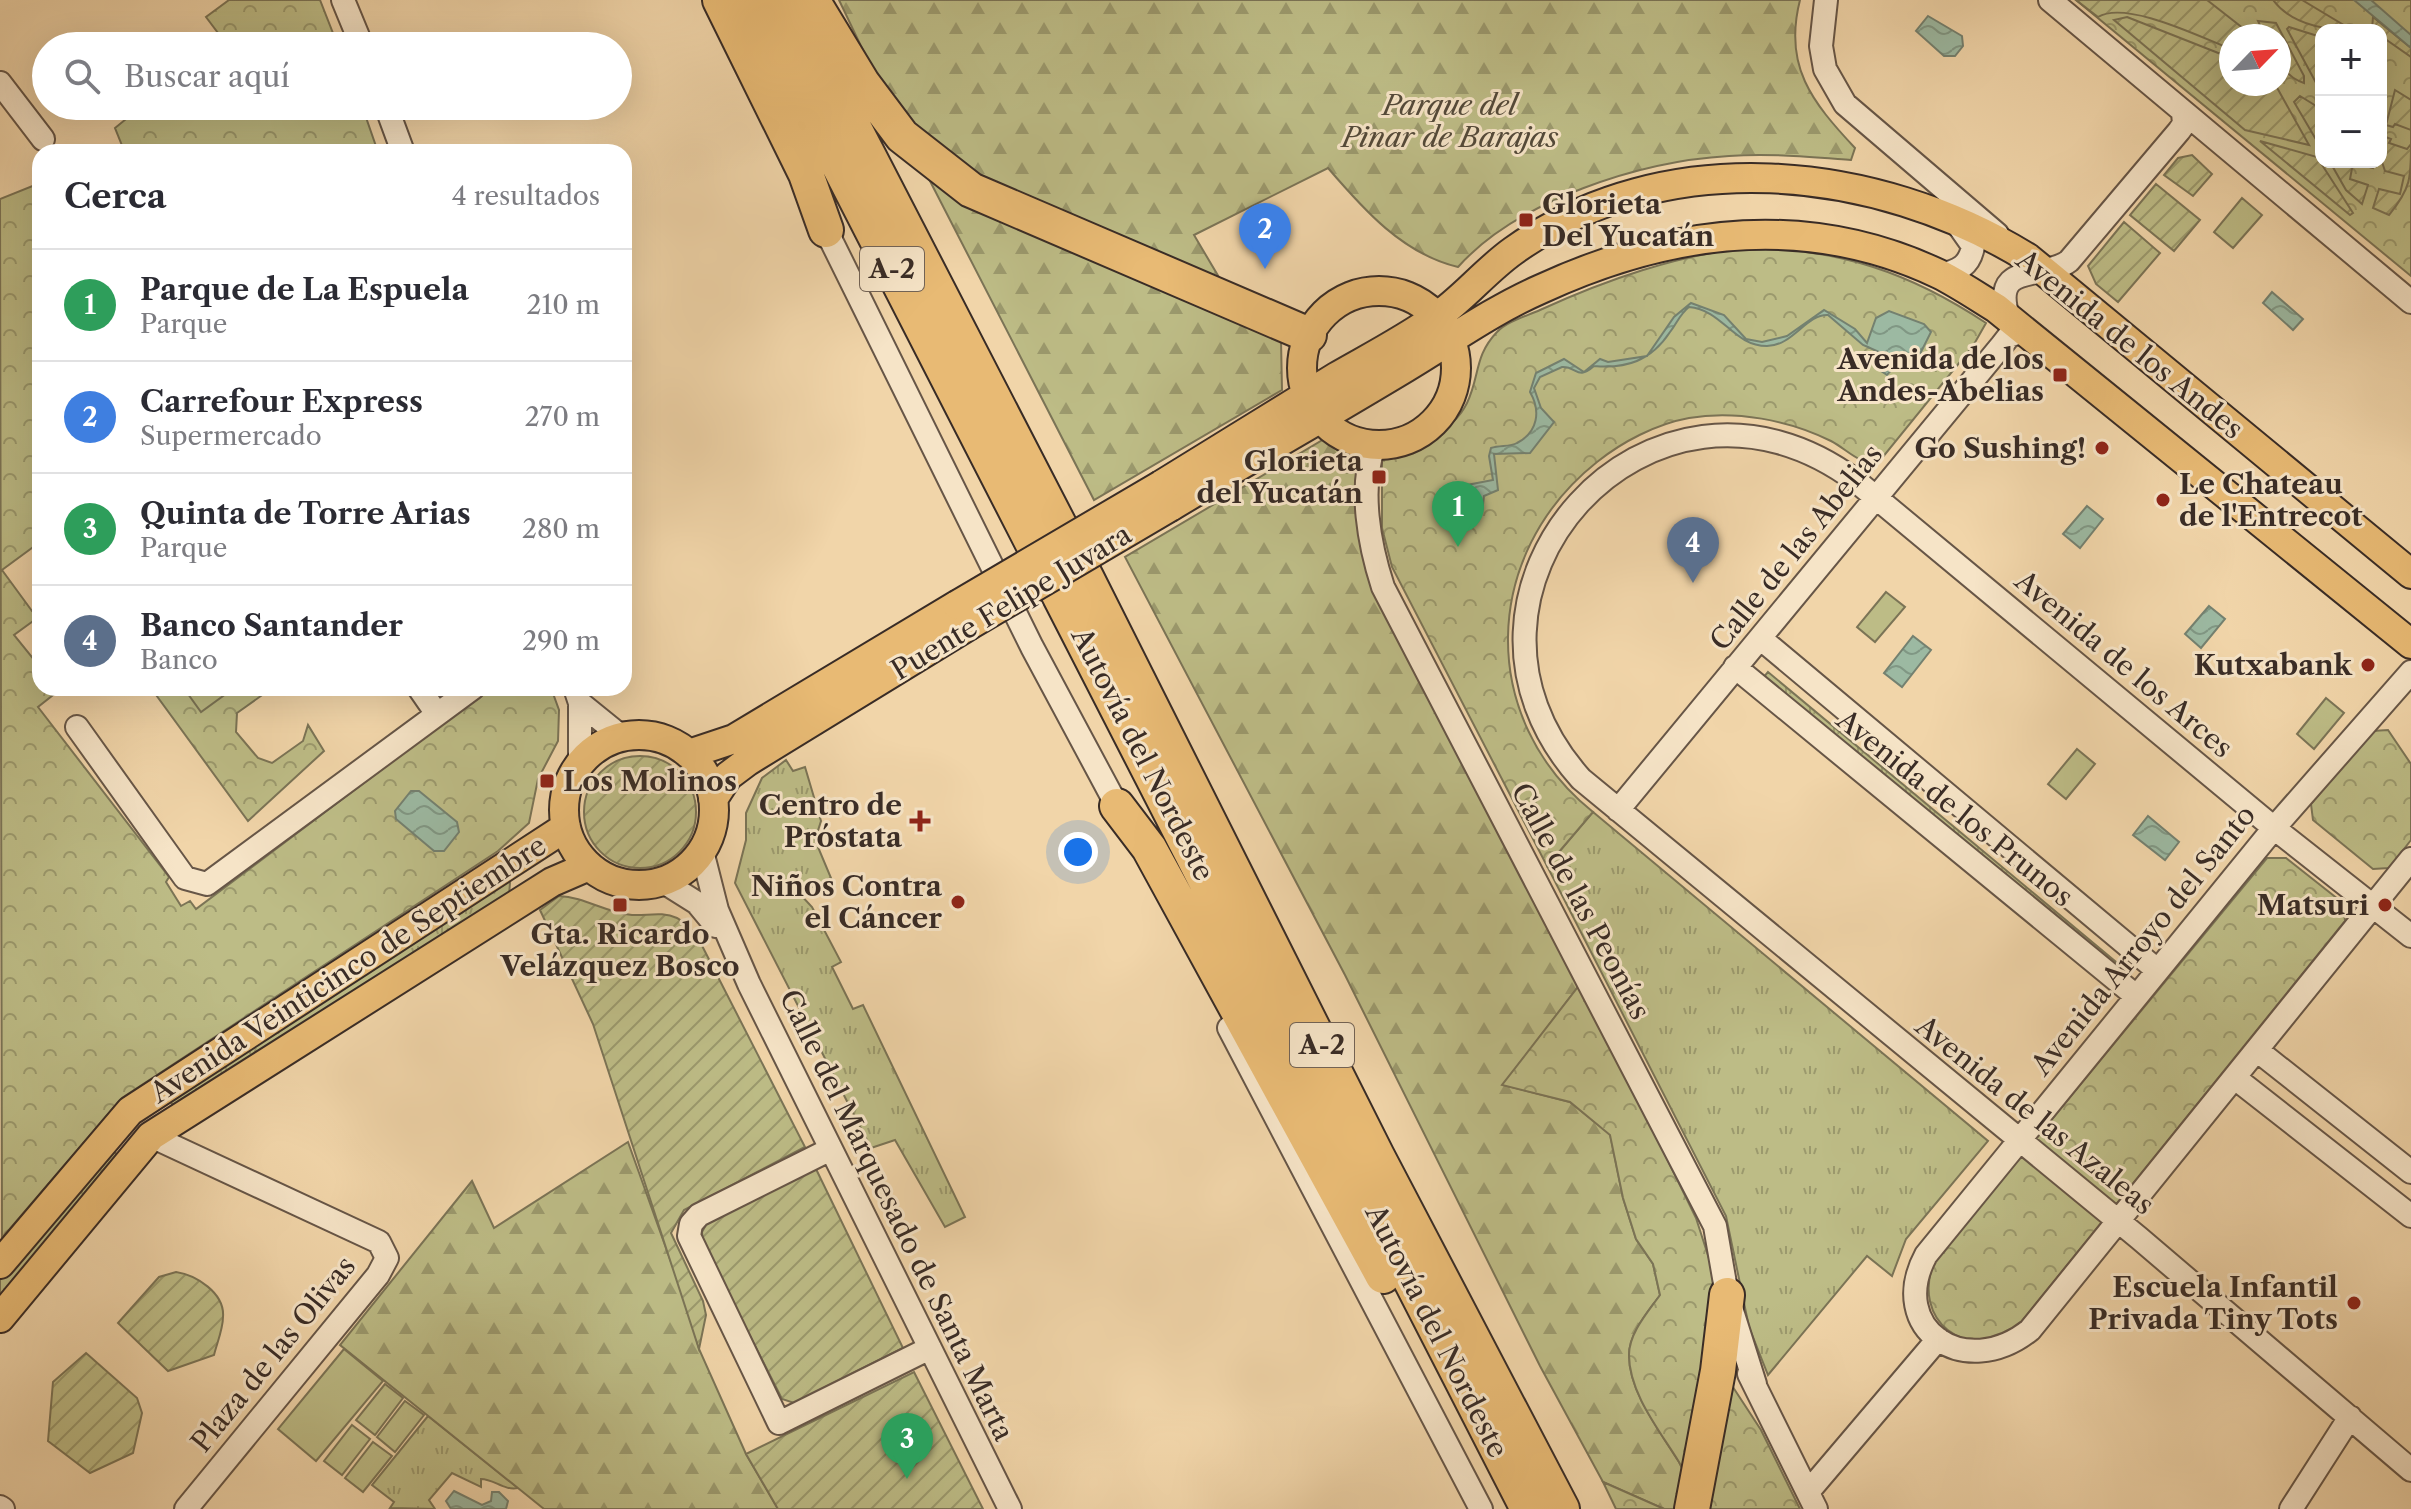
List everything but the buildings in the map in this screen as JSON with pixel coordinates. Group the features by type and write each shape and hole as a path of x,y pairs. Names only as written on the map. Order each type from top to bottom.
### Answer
{"highway":[{"path":"720,0 806,174 826,230"},
{"name":"Autovía del Nordeste","path":"754,0 1528,1509"},
{"name":"Autovía del Nordeste","path":"788,0 1116,635 1377,1156 1562,1509"},
{"path":"812,0 863,84 902,136 971,190 1309,335"},
{"path":"1117,806 1149,848 1513,1509"},
{"path":"1692,1509 1718,1371 1727,1295"}],"main road":[{"name":"Avenida de los Andes","path":"1444,329 1513,251 1590,209 1657,188 1716,179 1822,181 1869,190 1952,218 2012,248 2047,272 2411,574"},
{"name":"Avenida de los Andes","path":"1444,329 1637,252 1705,237 1772,234 1818,237 1869,248 1940,275 2017,323 2411,644"},
{"path":"1368,292 1408,297 1444,329 1456,366 1453,391 1441,414 1423,432 1399,443 1374,446 1335,432 1313,407 1303,355 1309,335 1332,307 1368,292"},
{"path":"1313,407 1444,329"},
{"name":"Puente Felipe Juvara","path":"689,754 734,739 963,616 1313,407"},
{"name":"Puente Felipe Juvara","path":"713,799 728,776 748,761 963,616"},
{"path":"622,737 657,737 689,754 708,782 713,799 713,820 702,851 679,873 662,881 624,884 589,866 571,841 566,827 567,788 580,763 592,751 622,737"},
{"name":"Avenida Veinticinco de Septiembre","path":"0,1264 121,1119 566,827"},
{"name":"Avenida Veinticinco de Septiembre","path":"0,1318 144,1143 552,882 589,866"},
{"path":"121,1119 120,1143 144,1143"}],"street":[{"path":"343,0 356,32"},
{"path":"705,0 826,230 1032,647 1117,806 1280,1130 1481,1509"},
{"path":"1826,0 1821,19 1825,69 1845,104 2012,248"},
{"path":"2050,0 2411,302"},
{"path":"0,83 43,139"},
{"path":"2017,323 2005,294 2013,279 2030,270 2047,272 2069,261 2179,131 2184,124 2183,112"},
{"path":"391,120 400,144"},
{"name":"Avenida de los Andes","path":"1940,275 1963,268 1971,258 1973,246 1967,232 1952,218"},
{"name":"Calle de las Abelias","path":"1618,810 2017,323"},
{"name":"Avenida de los Arces","path":"1618,810 1565,761 1542,720 1528,670 1526,627 1538,568 1570,510 1596,483 1636,458 1674,442 1722,435 1769,440 1836,465 2274,828 2411,936"},
{"name":"Calle de las Peonías","path":"1374,446 1368,472 1368,506 1371,544 1383,587 1695,1184 1719,1239 1727,1295 1755,1384 1812,1501"},
{"name":"Avenida de los Prunos","path":"1760,638 2157,970"},
{"name":"Avenida de los Prunos","path":"1735,667 2136,996"},
{"name":"Avenida Arroyo del Santo","path":"1938,1339 1918,1307 1917,1272 1926,1255 2274,828 2411,672"},
{"path":"425,696 437,714"},
{"path":"77,727 185,878 207,884 462,696"},
{"path":"577,696 622,737"},
{"path":"577,696 580,763"},
{"name":"Avenida de las Azaleas","path":"1618,810 2018,1142 2118,1221 2411,1470"},
{"name":"Calle del Marquesado de Santa Marta","path":"702,851 710,888 731,947 1010,1509"},
{"path":"1812,1501 1938,1339 1966,1353 1993,1351 2013,1343 2030,1330 2411,859"},
{"name":"Calle del Marquesado de Santa Marta","path":"662,881 697,903 731,947"},
{"path":"2258,1051 2411,1172"},
{"path":"2235,1078 2411,1216"},
{"name":"Plaza de las Olivas","path":"144,1143 379,1242 387,1258 378,1275 186,1509"},
{"path":"831,1149 699,1215 691,1224 689,1236 779,1423 930,1348"},
{"path":"1718,1371 1738,1362 1755,1384"},
{"path":"2291,1509 2350,1417"},
{"path":"1457,1462 1459,1509"}],"green space":[{"path":"229,0 320,0 333,32 217,32 206,17"},
{"name":"Parque del Pinar de Barajas","path":"839,0 1800,0 1795,44 1805,82 1826,115 1855,148 1851,160 1775,155 1729,156 1695,159 1620,176 1583,188 1513,222 1483,243 1458,267 1438,261 1402,241 1370,214 1328,168 1194,235 1220,279 954,165 891,109"},
{"path":"2076,0 2411,0 2411,276"},
{"path":"2076,0 2207,0 2238,24 2219,24 2219,44 2144,16 2110,13 2098,17"},
{"path":"2273,0 2302,0 2342,24 2308,24 2280,8"},
{"path":"2127,17 2219,53 2219,96 2282,96 2309,145 2245,130 2114,20"},
{"path":"2291,28 2315,35 2315,81 2291,36"},
{"path":"2387,28 2411,48 2411,57 2387,40"},
{"path":"2291,51 2304,76 2304,83 2291,76"},
{"path":"2395,90 2411,100 2411,130 2395,124 2393,127 2387,125"},
{"path":"2300,96 2315,105 2315,138 2294,102"},
{"path":"125,120 367,120 375,144 121,144 115,128"},
{"path":"2387,138 2391,139 2389,143 2407,149 2411,144 2408,182 2389,215 2373,208 2379,189 2400,194 2404,176 2385,171"},
{"path":"2260,141 2315,156 2315,168 2324,168 2353,213 2350,215"},
{"path":"2192,155 2212,174 2193,196 2164,175 2178,158"},
{"path":"2333,168 2352,168 2350,179 2368,185 2362,204 2346,190"},
{"path":"930,181 1281,340 1282,390 1094,500"},
{"path":"2156,184 2200,220 2174,251 2130,215"},
{"path":"32,186 32,548 2,570 32,611 32,622 14,635 32,657 32,696 52,696 38,707 169,877 166,882 181,906 190,901 196,909 479,696 554,696 559,710 558,741 538,779 529,823 498,851 122,1098 2,1238 0,199"},
{"path":"2242,198 2262,215 2233,248 2214,232"},
{"path":"2124,222 2160,253 2118,302 2096,284 2088,266"},
{"path":"1749,247 1814,253 1873,267 1929,290 1986,323 1973,346 1878,463 1853,456 1831,441 1780,422 1725,415 1689,418 1652,429 1628,441 1597,462 1559,500 1531,542 1514,589 1508,637 1513,685 1528,731 1555,774 1593,812 1547,866 1392,567 1382,528 1382,459 1430,438 1460,414 1471,393 1484,349 1506,325 1591,288 1642,270 1695,256"},
{"path":"1336,432 1361,451 1365,550 1581,983 1503,1085 1570,1102 1610,1134 1623,1198 1636,1239 1653,1264 1660,1295 1632,1339 1630,1369 1647,1411 1682,1467 1695,1509 1664,1509 1603,1482 1540,1366 1345,975 1125,557"},
{"path":"1886,592 1905,607 1875,642 1857,627"},
{"path":"1768,672 2121,966 2118,969 1762,679"},
{"path":"157,696 261,696 237,713 236,732 258,758 272,763 303,741 308,725 324,751 248,821"},
{"path":"189,696 223,696 201,712"},
{"path":"2326,698 2344,713 2314,749 2297,734"},
{"path":"2388,730 2411,764 2411,840 2389,868 2373,869 2313,820 2311,804 2372,731"},
{"path":"2077,749 2095,764 2066,799 2048,784"},
{"path":"640,756 661,760 680,772 692,791 696,812 692,833 680,852 661,864 640,868 619,864 600,852 588,833 584,812 588,791 600,772 619,760"},
{"path":"786,760 793,771 805,767 821,821 815,840 831,878 799,893 812,907 841,962 832,967 853,1009 863,1005 965,1217 945,1227 895,1140 871,1148 735,883 746,840 746,813 762,778"},
{"path":"1593,812 1988,1141 1906,1239 1892,1276 1867,1256 1768,1375 1749,1327 1726,1216 1547,866"},
{"path":"2267,858 2286,858 2343,903 2345,921 2017,1327 1998,1337 1979,1341 1962,1338 1948,1330 1937,1318 1930,1302 1929,1283 1934,1262"},
{"path":"505,878 510,883 509,895 177,1110 165,1095"},
{"path":"559,896 622,914 671,916 696,934 805,1147 684,1210 671,1233 703,1301 706,1315 699,1349 593,1024 540,910"},
{"path":"1581,983 1696,1218 1715,1277 1727,1378 1761,1430 1800,1509 1695,1509 1682,1467 1647,1411 1630,1369 1632,1339 1660,1295 1653,1264 1636,1239 1623,1198 1610,1135 1570,1102 1502,1085"},
{"path":"628,1142 690,1315 699,1349 746,1454 778,1509 544,1509 340,1345 472,1181 494,1228"},
{"path":"113,1148 118,1158 0,1306 0,1278 105,1149"},
{"path":"816,1169 903,1348 794,1403 782,1399 703,1243 702,1232 707,1223"},
{"path":"176,1272 200,1281 214,1293 222,1308 223,1322 214,1355 168,1371 118,1323 159,1277"},
{"path":"344,1349 383,1381 316,1461 278,1429"},
{"path":"86,1353 137,1398 142,1413 133,1453 90,1473 48,1441 53,1382"},
{"path":"914,1372 983,1509 778,1509 746,1454"},
{"path":"385,1384 403,1398 375,1435 356,1420"},
{"path":"405,1401 424,1415 395,1452 377,1437"},
{"path":"428,1416 518,1488 481,1479 481,1487 452,1473 429,1500 435,1509 390,1508 394,1502 372,1485"},
{"path":"352,1425 370,1439 342,1475 324,1461"},
{"path":"373,1442 392,1456 363,1492 345,1478"},
{"path":"1603,1482 1664,1509 1616,1509"}],"water":[{"path":"2354,0 2371,0 2411,35 2411,48 2387,28 2387,24 2382,24"},
{"path":"1928,16 1962,36 1963,46 1955,56 1944,56 1916,31"},
{"path":"2272,292 2303,319 2293,330 2263,303"},
{"path":"1691,303 1724,315 1746,339 1762,342 1787,336 1824,310 1855,329 1867,343 1876,318 1889,311 1924,324 1931,332 1917,360 1899,361 1887,375 1881,371 1879,352 1863,345 1828,315 1813,319 1784,341 1767,346 1745,340 1711,314 1689,307 1663,342 1648,355 1674,317"},
{"path":"1646,356 1617,366 1594,366 1584,372 1600,359 1608,362"},
{"path":"1564,359 1584,372 1562,367 1540,377 1534,388 1541,408 1554,422 1530,453 1494,454 1498,490 1484,496 1482,513 1475,515 1464,508 1462,492 1467,485 1493,480 1489,456 1491,448 1517,443 1533,427 1536,406 1530,392 1536,373"},
{"path":"2087,506 2103,519 2080,548 2063,534"},
{"path":"2209,606 2225,619 2201,648 2185,634"},
{"path":"1913,636 1931,650 1902,687 1884,673"},
{"path":"411,791 419,791 457,822 459,832 444,851 434,851 396,819 395,811"},
{"path":"2148,816 2179,842 2165,860 2133,835"},
{"path":"454,1491 482,1505 491,1501 492,1492 499,1492 508,1501 506,1509 451,1509 446,1501"}],"place":[{"name":"Glorieta Del Yucatán","path":"1526,220"},
{"name":"Carrefour Express","path":"1265,269"},
{"name":"Avenida de los Andes-Abelias","path":"2060,375"},
{"name":"Go Sushing!","path":"2102,448"},
{"name":"Glorieta del Yucatán","path":"1379,477"},
{"name":"Le Chateau de l'Entrecot","path":"2163,500"},
{"name":"Parque de La Espuela","path":"1458,547"},
{"name":"Banco Santander","path":"1693,583"},
{"name":"Kutxabank","path":"2368,665"},
{"name":"Los Molinos","path":"547,781"},
{"name":"Centro de Próstata","path":"920,821"},
{"name":"Niños Contra el Cáncer","path":"958,902"},
{"name":"Gta. Ricardo Velázquez Bosco","path":"620,905"},
{"name":"Matsuri","path":"2385,905"},
{"name":"Escuela Infantil Privada Tiny Tots","path":"2354,1303"},
{"name":"Quinta de Torre Arias","path":"907,1479"}]}
